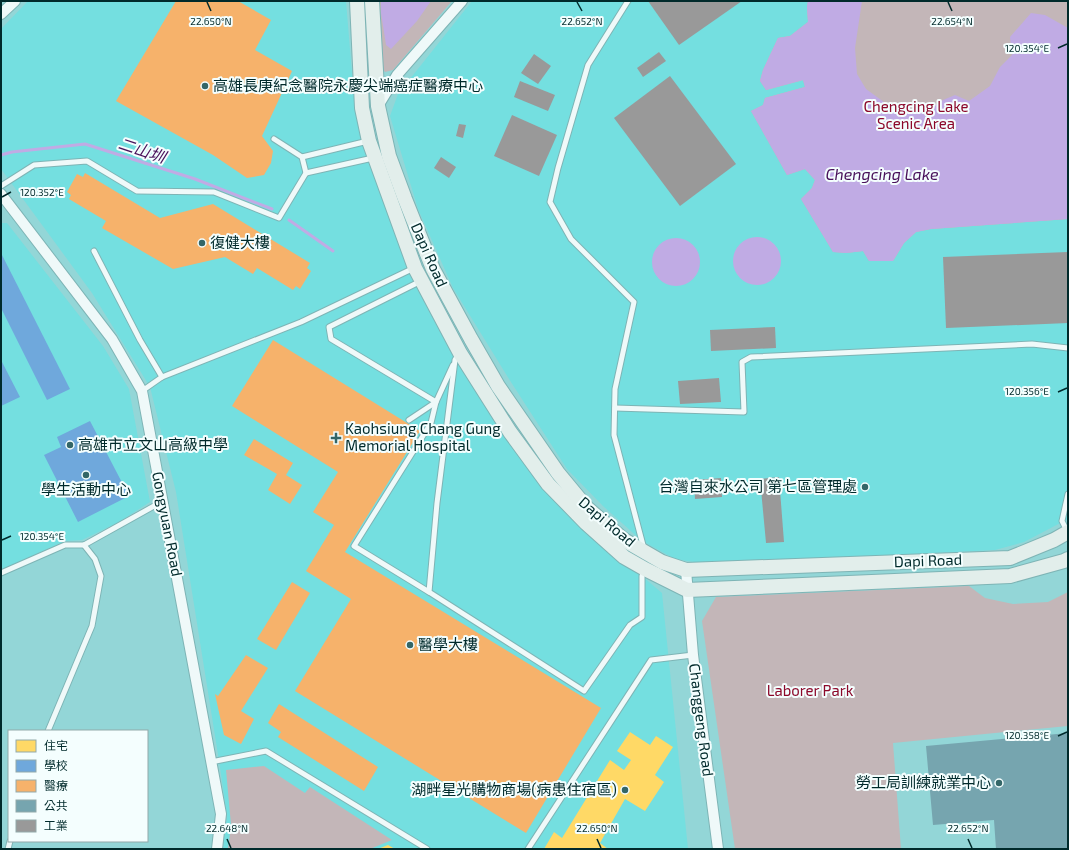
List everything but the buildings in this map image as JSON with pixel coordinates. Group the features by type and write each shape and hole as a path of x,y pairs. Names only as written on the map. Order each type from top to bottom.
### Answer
{"main road":[{"name":"Dapi Road","path":"356,1 362,108 369,140 415,268 457,357 548,484 586,523 624,557 688,590 1010,576 1068,559"},
{"name":"Dapi Road","path":"372,1 378,106 389,156 433,268 498,386 558,473 586,508 624,540 662,562 686,570 1010,558 1068,533"}],"street":[{"path":"1,14 15,1"},
{"path":"378,106 397,75 462,1"},
{"name":"Gongyuan Road","path":"1,194 112,339 142,391 221,814 218,849"},
{"name":"Changgeng Road","path":"686,570 693,655 718,849"}],"lane":[{"path":"628,1 588,65 558,168 550,202 572,240 634,302 615,388 614,435 646,553"},
{"path":"274,139 302,157 306,174"},
{"path":"302,157 369,140"},
{"path":"1,186 34,165 87,161 137,191 214,192 279,218 306,174 375,157"},
{"path":"94,251 140,340 162,377"},
{"name":"Dapi Road","path":"142,391 162,377 300,322 415,268"},
{"path":"422,281 329,327 331,339 436,402"},
{"path":"614,408 744,412 742,362 751,357 1032,344 1068,348"},
{"path":"457,357 436,402 431,423 354,546 584,691 630,625 642,616 642,576 645,569"},
{"path":"429,592 437,502 457,357"},
{"path":"409,420 436,402"},
{"path":"1068,494 1062,522 1068,533"},
{"path":"1,573 65,545 84,545 163,501"},
{"path":"48,730 92,626 101,576 95,560 84,545"},
{"path":"528,849 651,660 693,655"},
{"path":"211,762 266,751 428,849"}],"shaded area":[{"name":"Kaohsiung Chang Gung Memorial Hospital","path":"28,1 346,1 355,110 411,277 455,360 544,489 622,562 662,593 688,849 223,849 227,816 220,767 176,492 150,387 92,293 1,169 1,29"},
{"path":"472,1 808,1 808,22 790,36 778,38 760,80 767,90 804,80 805,87 765,98 805,169 815,180 812,188 846,253 863,251 893,261 904,243 916,232 931,229 1068,219 1068,519 1024,542 995,550 707,564 675,559 642,541 603,506 567,469 453,288 418,209 390,116 398,94"},
{"name":"高雄市立文山高級中學","path":"1,223 7,223 103,346 129,389 150,502 119,522 82,540 65,541 1,570"}],"green space":[{"path":"378,1 452,1 393,70 385,72 378,63"},
{"name":"Chengcing Lake","path":"808,1 1068,1 1068,219 931,229 916,232 904,243 893,261 869,261 863,251 846,253 833,252 801,199 812,188 815,180 805,169 787,175 751,111 763,105 765,98 805,87 803,80 766,90 760,81 763,70 778,38 790,36 808,22"},
{"name":"Laborer Park","path":"969,586 985,598 1013,604 1048,602 1068,592 1068,726 893,743 901,849 735,849 702,621 716,597"},
{"path":"264,766 305,793 310,787 392,840 370,849 228,849 231,825 226,770"}],"water":[{"path":"381,1 431,1 417,21 391,49 386,45 381,13"},
{"name":"Chengcing Lake","path":"808,1 862,1 855,48 857,74 866,89 888,105 907,111 926,112 943,100 955,95 969,101 990,86 1000,67 1012,55 1010,37 1031,13 1045,15 1068,28 1068,219 931,229 916,232 904,243 893,261 869,261 863,251 846,253 833,252 801,199 812,188 815,180 805,169 787,175 751,111 763,105 765,98 805,87 803,80 766,90 760,81 763,70 778,38 790,36 808,22"},
{"path":"757,237 766,239 774,244 779,252 781,261 779,270 774,278 766,283 757,285 748,283 740,278 735,270 733,261 735,252 740,244 748,239"},
{"path":"676,238 685,240 693,245 698,253 700,262 698,271 693,279 685,284 676,286 667,284 659,279 654,271 652,262 654,253 659,245 667,240"}],"waterway":[{"name":"二山圳","path":"1,155 12,152 85,144 195,179 272,209"},
{"name":"二山圳","path":"289,220 333,251"}],"place":[{"name":"高雄長庚紀念醫院永慶尖端癌症醫療中心","path":"205,86"},
{"name":"復健大樓","path":"202,243"},
{"name":"Kaohsiung Chang Gung Memorial Hospital","path":"336,438"},
{"name":"高雄市立文山高級中學","path":"70,445"},
{"name":"學生活動中心","path":"86,475"},
{"name":"台灣自來水公司 第七區管理處","path":"865,487"},
{"name":"醫學大樓","path":"410,645"},
{"name":"勞工局訓練就業中心","path":"999,783"},
{"name":"湖畔星光購物商場(病患住宿區)","path":"625,790"}],"park label":[{"name":"Chengcing Lake Scenic Area","path":"916,116"}]}
